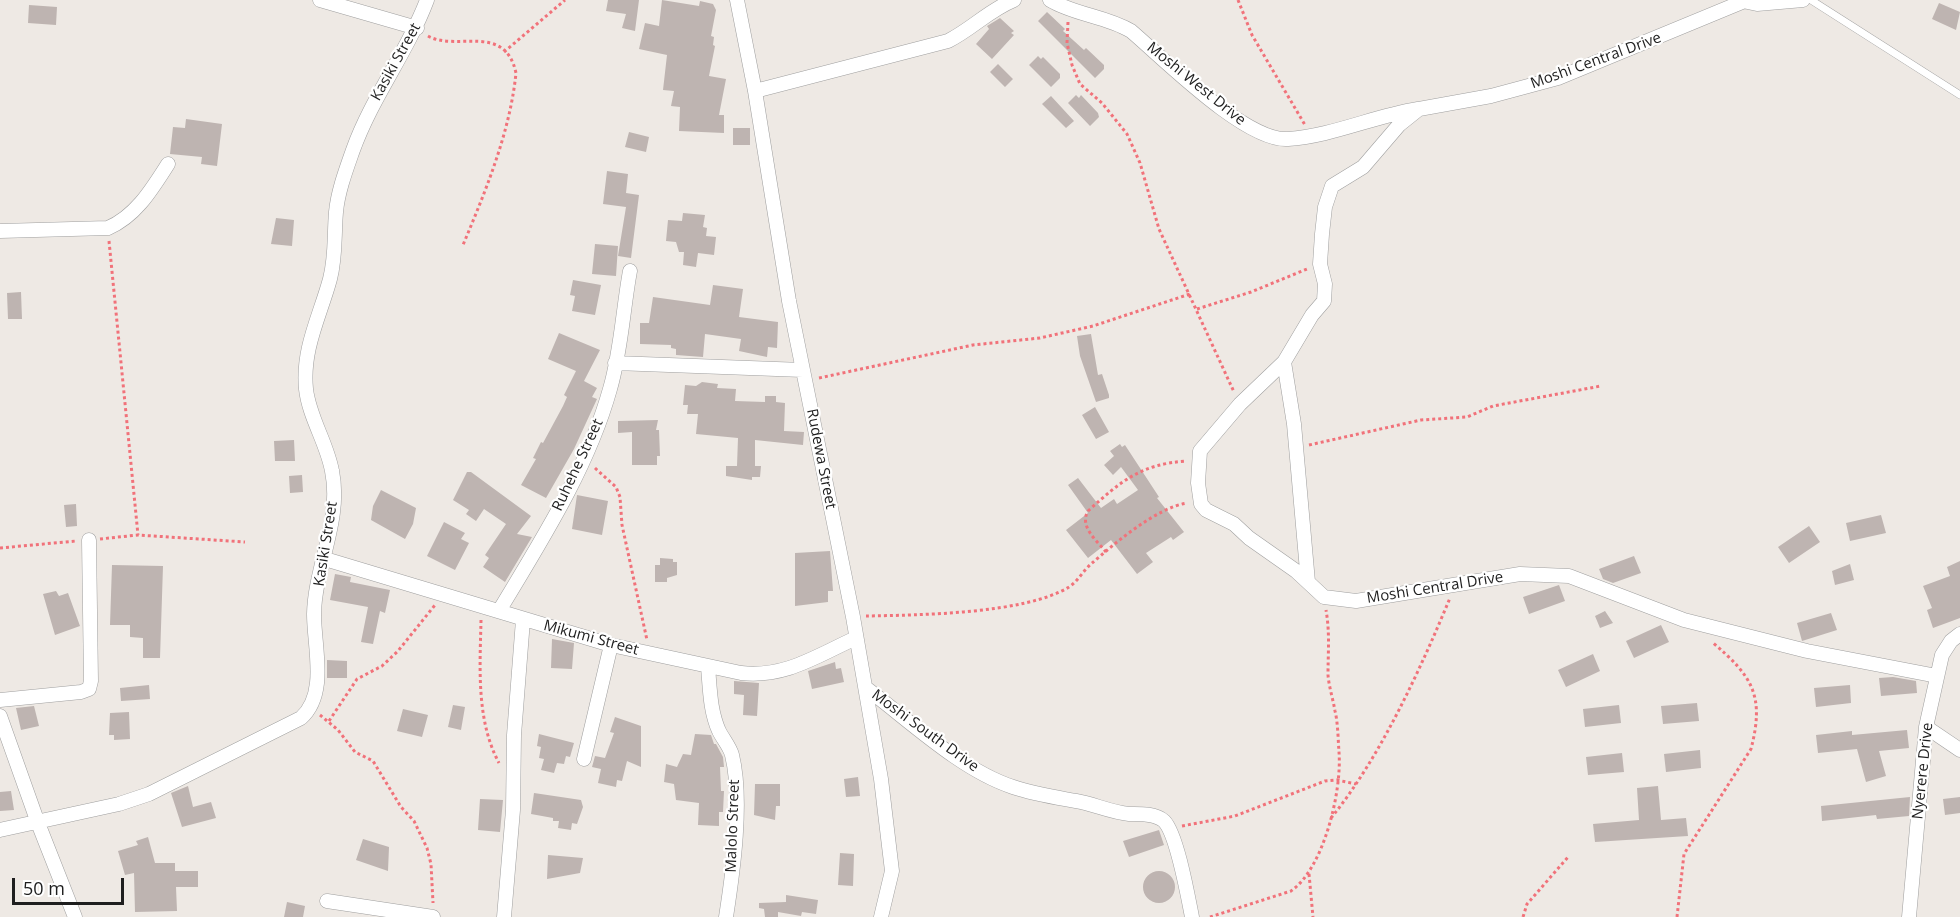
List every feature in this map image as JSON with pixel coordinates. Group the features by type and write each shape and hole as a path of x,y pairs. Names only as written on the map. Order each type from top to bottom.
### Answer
{"street":[{"path":"320,0 417,28"},
{"name":"Kasiki Street","path":"311,710 315,696 317,663 314,613 330,534 332,471 306,390 309,338 332,271 336,253 336,212 352,153 371,107 417,28 427,0"},
{"name":"Rudewa Street","path":"737,0 755,91 789,301 866,688 891,854 889,892 881,917"},
{"path":"755,91 948,41 968,32 988,13 1014,0"},
{"path":"1740,1 1784,4 1803,0"},
{"name":"Moshi Central Drive","path":"1198,461 1200,451 1209,438 1240,404 1284,362 1312,315 1324,301 1325,284 1320,264 1325,207 1332,186 1362,167 1399,125 1419,109 1491,96 1558,78 1740,1"},
{"name":"Moshi West Drive","path":"1061,3 1119,23 1221,108 1256,131 1285,139 1313,136 1394,113 1419,109"},
{"path":"0,231 108,228 122,222 136,208 168,164"},
{"name":"Ruhehe Street","path":"499,611 532,557 584,459 611,387 630,271"},
{"path":"1284,362 1296,448 1308,582"},
{"path":"615,363 804,376"},
{"path":"1198,461 1201,504 1206,510 1234,524 1324,597"},
{"path":"0,700 81,692 89,688 91,681 89,540"},
{"name":"Mikumi Street","path":"325,560 611,645 708,667 760,675 778,673 856,638"},
{"name":"Moshi Central Drive","path":"1324,597 1356,601 1520,574 1569,576 1684,620 1807,651 1937,676"},
{"path":"504,917 523,620"},
{"name":"Nyerere Drive","path":"1909,917 1926,727 1942,655 1951,641 1960,634"},
{"path":"584,759 611,645"},
{"name":"Malolo Street","path":"708,667 711,707 719,731 732,753 736,785 734,853 726,917"},
{"name":"Moshi South Drive","path":"866,688 975,770 1011,786 1044,796 1078,801 1104,810 1154,816 1163,820 1168,828"},
{"path":"0,830 119,804 149,794 301,718 311,710"},
{"path":"0,716 38,823 75,917"},
{"path":"1926,727 1960,750"},
{"path":"1168,828 1182,870 1192,917"},
{"path":"327,901 433,917"}],"lane":[{"path":"1811,0 1958,93"}],"path":[{"path":"504,52 565,0"},
{"path":"1238,0 1262,54 1296,113 1313,136"},
{"path":"1061,3 1072,66 1080,84 1102,103 1127,134 1140,163 1158,229 1240,404"},
{"path":"417,28 434,40 486,41 504,52 516,73 513,99 480,203 463,245"},
{"path":"108,228 138,535"},
{"path":"1197,309 1251,292 1320,264"},
{"path":"804,376 973,345 1040,338 1093,326 1190,294"},
{"path":"1296,448 1421,420 1467,417 1493,406 1601,386"},
{"path":"584,459 608,478 620,497 622,525 650,653"},
{"path":"1106,552 1086,528 1084,516 1088,510 1132,474 1156,465 1198,461"},
{"path":"853,617 933,614 1032,602 1072,585 1106,552 1156,515 1175,506 1201,504"},
{"path":"0,548 138,535 245,542"},
{"path":"1330,820 1357,784 1411,686 1456,585"},
{"path":"329,721 357,679 382,666 398,651 441,596"},
{"path":"1210,917 1291,891 1302,884 1320,851 1330,820 1339,754 1336,712 1328,675 1330,631 1324,597"},
{"path":"482,606 480,677 484,719 491,748 513,785"},
{"path":"1677,917 1684,854 1751,749 1756,730 1755,692 1746,674 1707,638"},
{"path":"311,710 329,721 355,752 373,761 420,833 431,864 433,917"},
{"path":"1168,828 1235,816 1325,781 1337,780 1357,784"},
{"path":"1522,917 1527,904 1569,856"},
{"path":"1309,873 1313,917"}],"building":[{"path":"608,0 639,0 635,31 622,28 626,14 606,11"},
{"path":"662,0 699,6 700,1 713,4 716,10 711,36 714,37 713,45 715,46 709,76 726,79 719,115 724,115 724,133 679,131 680,107 671,106 674,91 663,90 667,55 639,49 645,23 659,26"},
{"path":"1939,3 1960,12 1956,30 1932,19"},
{"path":"29,5 57,7 56,25 28,23"},
{"path":"1047,12 1065,29 1063,31 1104,65 1104,69 1095,78 1038,21"},
{"path":"1000,18 1014,31 1011,33 1014,35 992,59 976,44 989,29 987,26"},
{"path":"1038,56 1041,59 1043,57 1060,74 1060,78 1051,87 1029,65"},
{"path":"998,64 1013,79 1005,87 990,72"},
{"path":"1076,95 1079,98 1081,95 1098,113 1099,117 1090,126 1068,103"},
{"path":"1051,96 1074,121 1066,128 1042,104"},
{"path":"186,119 222,124 217,166 201,164 202,157 170,154 173,127 185,128"},
{"path":"733,128 750,128 750,145 733,145"},
{"path":"629,132 649,137 646,152 625,147"},
{"path":"607,171 628,174 626,193 639,195 631,258 618,256 626,207 603,204"},
{"path":"683,213 705,215 703,227 707,228 706,236 716,237 714,255 698,253 696,267 683,265 684,252 679,252 676,242 666,241 668,220 682,221"},
{"path":"276,218 294,220 292,246 271,244"},
{"path":"595,244 618,246 616,276 592,274"},
{"path":"573,280 601,285 595,315 572,311 575,296 570,295"},
{"path":"713,285 743,289 739,317 778,322 777,348 768,347 767,357 739,351 741,339 705,334 703,357 676,355 676,349 671,348 671,345 640,344 640,323 649,323 653,297 710,305"},
{"path":"21,292 22,319 8,319 7,293"},
{"path":"559,333 600,350 584,381 597,388 592,397 597,399 574,449 546,498 521,485 536,459 533,458 541,442 543,443 563,406 567,397 564,395 576,371 548,359"},
{"path":"1091,334 1098,375 1102,374 1109,395 1109,398 1096,402 1080,356 1077,336"},
{"path":"702,382 718,384 717,388 736,389 735,401 765,402 765,396 776,396 776,402 785,403 784,431 804,432 803,445 755,440 755,466 761,466 760,477 752,477 752,480 726,476 726,466 737,466 738,438 696,434 698,414 687,414 688,405 683,405 685,385 696,386"},
{"path":"1095,407 1109,432 1096,439 1082,415"},
{"path":"658,420 656,430 659,430 660,456 657,456 657,465 632,465 632,432 618,433 618,421"},
{"path":"294,440 295,461 275,461 274,441"},
{"path":"1120,444 1122,447 1125,445 1159,497 1157,498 1184,532 1173,540 1171,537 1146,553 1153,562 1137,574 1111,540 1088,558 1066,530 1088,513 1068,485 1078,478 1101,508 1114,499 1117,504 1138,490 1121,467 1113,475 1104,465 1114,456 1110,451"},
{"path":"467,472 471,472 531,516 517,534 532,537 505,582 483,567 489,558 485,555 506,524 484,509 476,521 466,514 469,510 453,500"},
{"path":"302,475 303,492 290,493 289,476"},
{"path":"381,490 416,508 413,524 405,539 371,520 373,506"},
{"path":"577,495 608,501 602,535 572,529"},
{"path":"76,504 77,526 66,527 64,505"},
{"path":"1881,515 1886,533 1850,541 1846,523"},
{"path":"444,522 465,533 461,539 469,543 455,570 427,556"},
{"path":"1809,526 1820,542 1789,563 1778,547"},
{"path":"830,551 833,591 828,591 828,602 795,606 795,553"},
{"path":"1634,556 1641,573 1613,583 1603,579 1599,569"},
{"path":"660,558 673,559 673,562 677,562 677,575 667,578 667,582 655,582 655,565 660,565"},
{"path":"1960,561 1960,618 1933,628 1927,610 1932,608 1923,586 1950,576 1947,567"},
{"path":"1850,564 1854,580 1835,585 1832,571"},
{"path":"112,565 163,566 160,658 143,658 143,638 130,637 130,625 110,625"},
{"path":"335,574 351,577 350,582 390,590 385,613 380,611 373,644 361,642 368,607 330,600"},
{"path":"1559,585 1565,601 1529,614 1523,597"},
{"path":"56,591 59,596 68,593 80,626 55,635 43,594"},
{"path":"1605,611 1613,623 1600,628 1595,616"},
{"path":"1831,613 1837,630 1802,641 1797,623"},
{"path":"1661,625 1669,642 1634,658 1626,641"},
{"path":"552,639 574,643 572,669 551,668"},
{"path":"1593,654 1600,671 1566,687 1558,670"},
{"path":"327,660 347,661 347,678 327,678"},
{"path":"835,662 836,669 841,668 844,682 812,689 808,671"},
{"path":"1893,677 1916,681 1917,693 1881,696 1879,678"},
{"path":"734,681 759,683 757,716 743,715 744,695 734,694"},
{"path":"149,685 150,699 121,701 120,688"},
{"path":"1850,685 1851,703 1816,707 1814,688"},
{"path":"1697,703 1699,721 1663,724 1661,706"},
{"path":"453,705 465,707 461,730 448,727"},
{"path":"1619,705 1621,723 1585,727 1583,709"},
{"path":"34,706 39,726 21,730 16,708"},
{"path":"403,709 428,715 422,737 397,731"},
{"path":"129,712 130,739 114,740 114,735 109,735 110,713"},
{"path":"615,717 641,726 641,767 627,761 622,781 617,780 616,787 598,783 601,769 592,767 595,756 605,758 614,733 610,732"},
{"path":"1907,730 1909,748 1879,751 1886,776 1866,782 1857,749 1818,753 1816,735 1852,731 1852,735"},
{"path":"539,734 574,743 570,757 566,756 564,764 557,763 554,773 541,770 544,759 539,758 541,747 537,746"},
{"path":"695,734 711,735 723,757 724,767 720,767 721,791 724,791 723,812 719,812 719,826 698,825 699,803 676,800 674,784 664,782 666,764 677,767 683,754 691,755"},
{"path":"1700,750 1701,768 1666,772 1664,754"},
{"path":"1622,753 1624,772 1588,775 1586,757"},
{"path":"858,777 860,796 846,797 844,779"},
{"path":"755,784 780,784 780,806 776,806 775,820 754,815"},
{"path":"188,786 193,807 211,802 216,818 182,827 171,793"},
{"path":"1658,786 1661,820 1686,818 1688,836 1595,842 1593,824 1639,820 1637,788"},
{"path":"11,791 14,810 0,811 0,792"},
{"path":"534,793 581,800 583,807 577,824 572,823 571,830 558,828 559,821 531,814"},
{"path":"1910,797 1909,816 1877,819 1876,815 1822,821 1821,806"},
{"path":"1960,797 1960,813 1945,815 1943,799"},
{"path":"480,799 503,800 500,832 478,830"},
{"path":"1159,830 1164,845 1129,857 1123,841"},
{"path":"148,837 155,863 175,863 175,871 198,871 198,887 176,887 177,911 135,912 134,873 125,875 118,851 138,845 136,841"},
{"path":"363,839 389,847 388,871 356,860"},
{"path":"840,853 854,854 853,886 838,885"},
{"path":"548,855 583,858 580,873 547,879"},
{"path":"1159,871 1171,875 1175,887 1171,899 1159,903 1147,899 1143,887 1147,875"},
{"path":"786,895 818,900 816,914 802,912 801,916 778,912 778,917 765,917 764,909 759,908 759,903 786,902"},
{"path":"287,902 305,906 303,917 284,917"}]}
